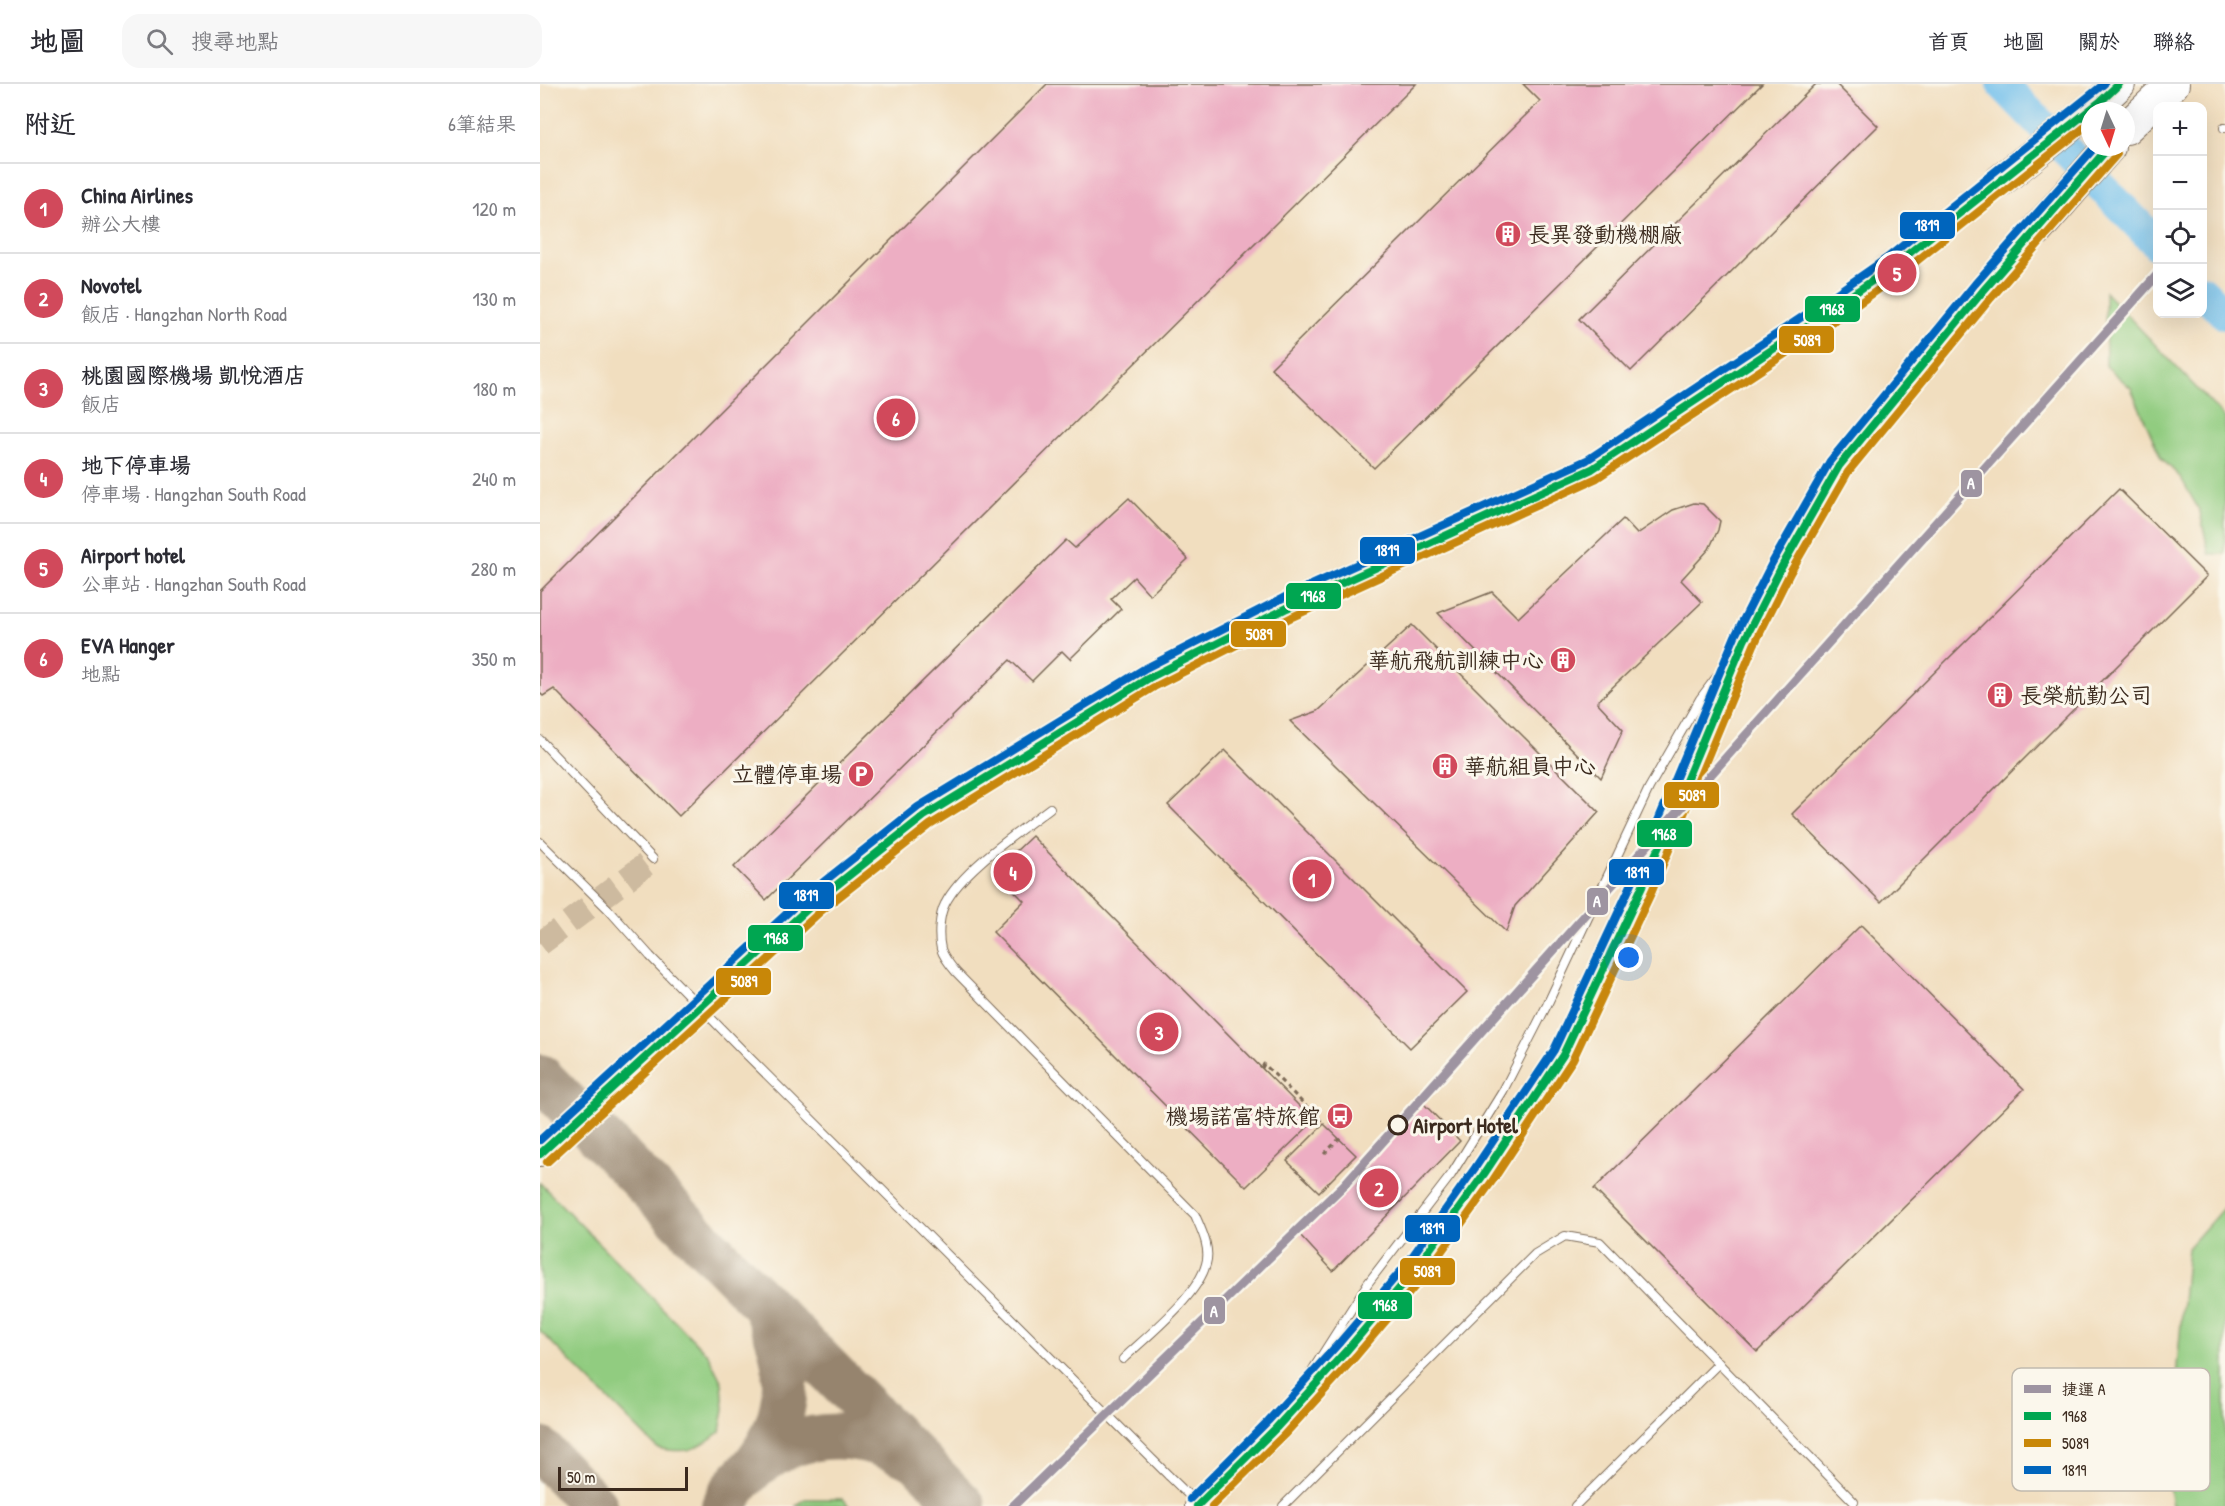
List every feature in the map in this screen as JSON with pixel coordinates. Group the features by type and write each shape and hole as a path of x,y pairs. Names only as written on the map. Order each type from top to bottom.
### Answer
{"highway":[{"path":"2135,120 2173,84"},
{"path":"2000,181 2109,93"},
{"path":"2037,230 2101,156"}],"street":[{"path":"540,1154 814,903 924,816 1149,678 1287,608 1592,469 1811,324 1893,266 2000,181"},
{"path":"1198,1506 1276,1428 1348,1349 1413,1271 1484,1174 1563,1055 1642,887 1713,710 1744,641 1781,568 1839,466 1910,377 2037,230"}],"lane":[{"path":"1276,1428 1368,1283 1451,1175 1503,1091 1547,1005 1649,788 1700,699 1744,641"},
{"path":"540,740 653,860"},
{"path":"1050,808 978,866 957,887 944,905 940,927 941,949 947,962 956,972 1195,1215 1205,1239 1207,1263 1198,1281 1187,1298 1123,1359"},
{"path":"540,842 608,909 650,957 747,1055 1198,1506"},
{"path":"1283,1506 1535,1254 1565,1236 1600,1242 1854,1502"},
{"path":"1575,1506 1719,1363"}],"path":[{"path":"1262,1068 1264,1064 1324,1124"},
{"path":"1324,1154 1339,1139"}],"green space":[{"path":"2105,292 2225,418 2225,554 2209,554 2200,512 2181,478 2161,458 2131,388 2106,366"},
{"path":"540,1183 708,1355 722,1383 724,1409 720,1432 704,1443 684,1451 657,1448 540,1331"},
{"path":"2225,1206 2225,1506 2172,1506 2170,1491 2210,1491 2210,1368 2177,1368 2188,1248"},
{"path":"805,1499 843,1499 850,1506 796,1506"}],"building":[{"path":"1047,84 1416,84 679,816 554,689 543,696 540,693 540,591"},
{"name":"長異發動機棚廠","path":"1523,84 1762,84 1374,468 1271,368 1540,101"},
{"path":"1816,84 1836,84 1878,126 1631,371 1579,319"},
{"name":"長榮航勤公司","path":"2119,489 2207,576 1881,902 1792,814"},
{"name":"立體停車場","path":"1129,498 1188,559 1150,595 1134,577 1111,599 1121,609 1070,659 1062,651 1032,681 1010,660 766,900 734,867 1066,540 1075,548"},
{"name":"華航飛航訓練中心","path":"1694,503 1703,504 1720,521 1709,549 1681,580 1702,602 1597,702 1623,730 1601,778 1438,613 1492,592 1518,618 1623,519 1637,534 1673,510"},
{"name":"華航組員中心","path":"1412,625 1599,812 1515,906 1506,932 1290,721 1318,711"},
{"path":"1225,750 1467,992 1410,1048 1168,805"},
{"path":"1032,836 1314,1121 1246,1187 993,932 1024,901 995,871"},
{"path":"1861,925 2024,1089 1757,1352 1594,1189"},
{"path":"1424,1104 1460,1141 1333,1271 1300,1235"},
{"path":"1324,1124 1356,1155 1319,1192 1287,1161"}],"waterway":[{"path":"2002,84 2153,240"},
{"path":"2207,296 2225,314"}],"taxiway":[{"path":"540,1077 963,1506"},
{"path":"724,1506 738,1483 753,1468 767,1448 782,1410 785,1391 782,1351 767,1312"},
{"path":"755,1465 788,1446 834,1436 865,1440 909,1456"},
{"path":"540,1450 595,1506"}],"tunnel":[{"path":"540,944 653,859"}],"metro line":[{"name":"A","path":"1013,1506 1344,1185 2153,280"}],"transit line":[{"name":"1819","path":"540,1140 807,895 918,807 1144,669 1283,598 1587,460 1887,258 2104,84"},
{"name":"1968","path":"540,1154 814,903 924,816 1149,678 1287,608 1592,469 1811,324 1893,266 2100,102 2119,84"},
{"name":"5089","path":"547,1162 821,911 930,825 1154,687 1292,617 1597,478 1817,333 1899,275 2081,130"},
{"name":"1819","path":"1190,1499 1268,1421 1406,1265 1475,1168 1554,1050 1632,883 1735,636 1772,563 1830,461 1975,284 2087,156"},
{"name":"1968","path":"1197,1506 1276,1428 1348,1349 1414,1271 1484,1174 1563,1055 1642,887 1744,641 1781,568 1839,466 1983,291 2101,156"},
{"name":"5089","path":"1212,1506 1284,1435 1356,1356 1423,1277 1493,1180 1573,1059 1652,891 1754,645 1790,573 1848,472 1991,298 2115,156"}],"place":[{"name":"長異發動機棚廠","path":"1508,234"},
{"name":"Airport hotel","path":"1897,273"},
{"name":"EVA Hanger","path":"896,418"},
{"name":"華航飛航訓練中心","path":"1563,660"},
{"name":"長榮航勤公司","path":"2000,695"},
{"name":"華航組員中心","path":"1445,766"},
{"name":"立體停車場","path":"861,774"},
{"name":"地下停車場","path":"1013,872"},
{"name":"China Airlines","path":"1312,879"},
{"name":"桃園國際機場 凱悅酒店","path":"1159,1032"},
{"name":"機場諾富特旅館","path":"1340,1116"},
{"name":"Airport Hotel","path":"1398,1125"},
{"name":"Novotel","path":"1379,1188"}]}
